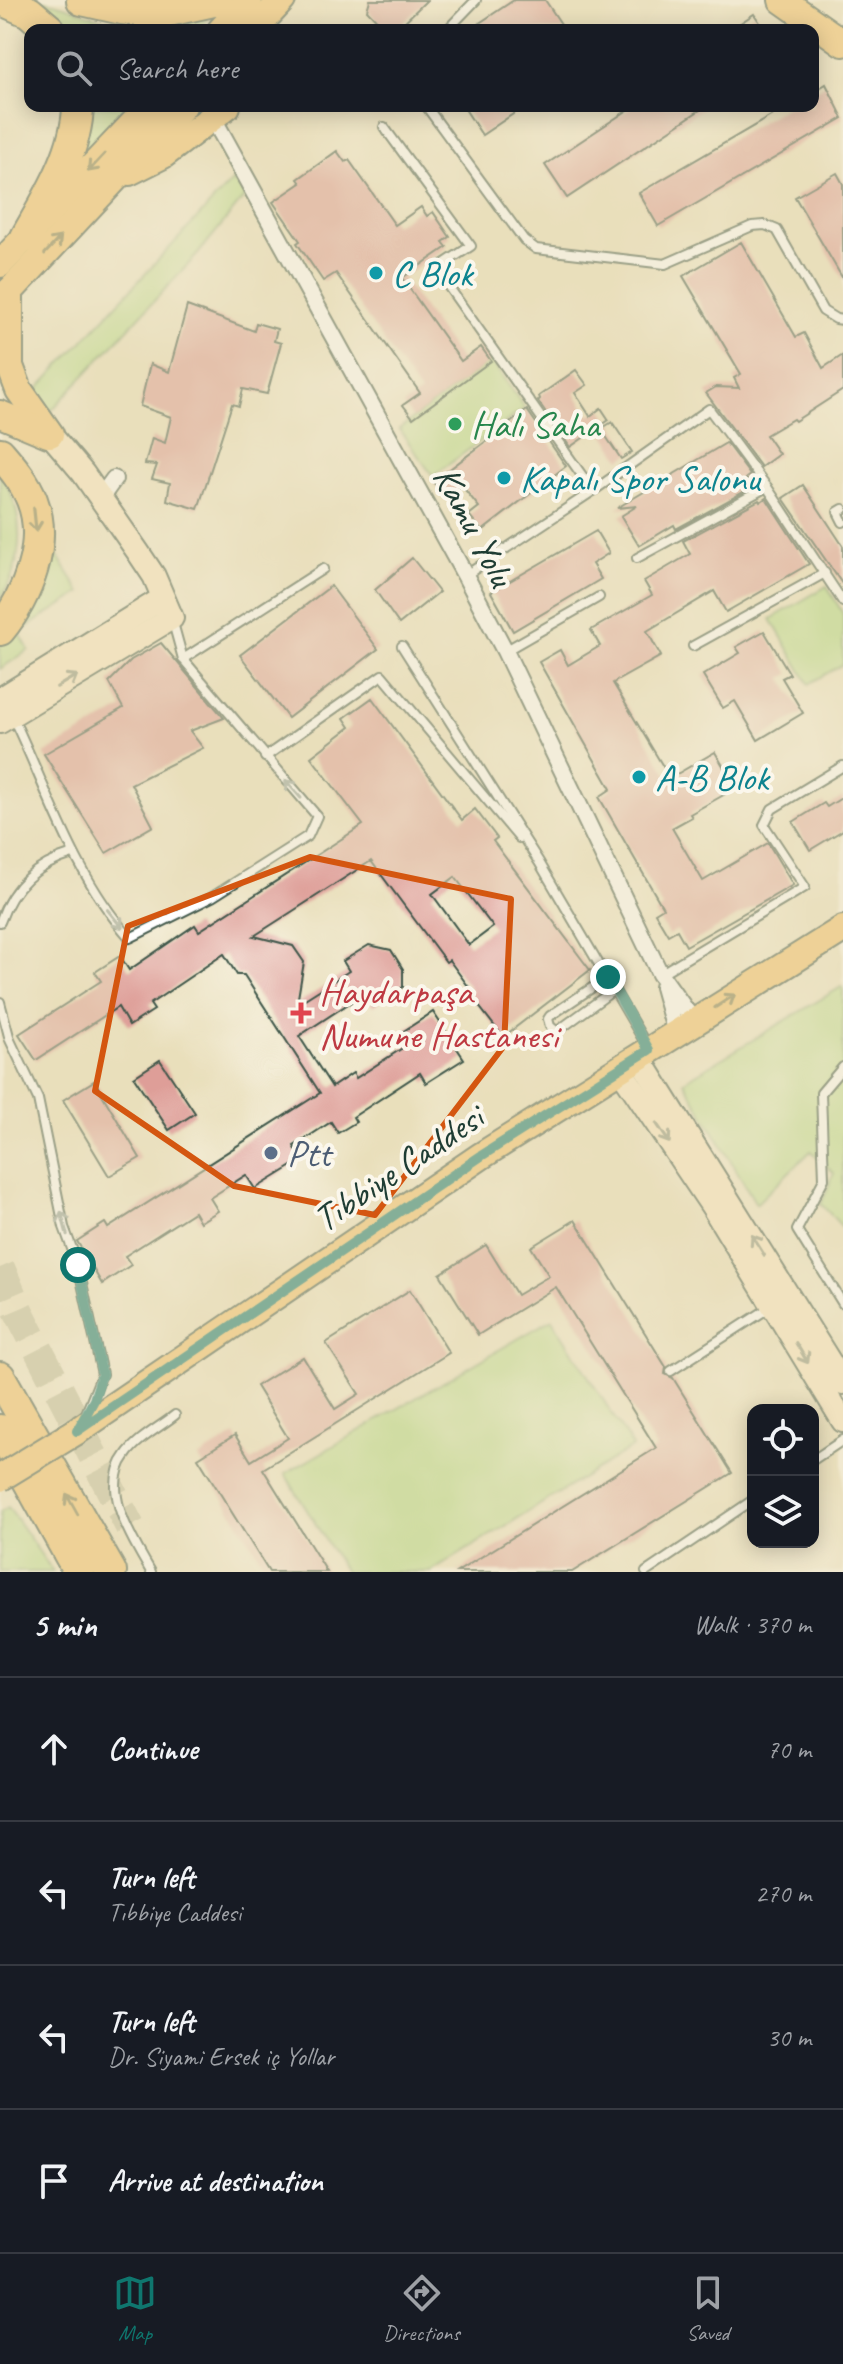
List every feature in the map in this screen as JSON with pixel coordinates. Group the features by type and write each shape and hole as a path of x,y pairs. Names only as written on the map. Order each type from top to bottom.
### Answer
{"highway":[{"path":"2,0 29,12 43,24"},
{"path":"82,0 159,13 244,13"},
{"path":"26,237 55,184 78,121 78,112"},
{"path":"0,453 33,502 37,543 23,594 0,630"},
{"path":"0,1377 111,1572"},
{"path":"0,1430 79,1572"}],"main road":[{"path":"244,13 282,0"},
{"path":"782,0 816,24"},
{"path":"819,26 843,43"},
{"path":"0,264 144,112"},
{"path":"50,434 19,390 10,366 5,296 177,112"},
{"path":"115,179 163,155 220,112"},
{"path":"0,414 50,434"},
{"name":"Tıbbiye Caddesi","path":"0,1478 77,1431 481,1156 843,929"}],"street":[{"name":"Kamu Yolu","path":"220,112 505,651 685,1027"},
{"path":"3,708 168,608 107,488 50,434"},
{"path":"636,1059 712,1206 843,1421"},
{"path":"636,1059 843,1383"}],"lane":[{"path":"453,24 476,0"},
{"path":"430,112 524,240 536,249 665,264 752,226 765,225 777,230 823,311 843,320"},
{"path":"384,127 471,246 436,269 593,491"},
{"path":"465,575 593,491 709,409 767,487 843,602"},
{"path":"637,558 767,487"},
{"path":"843,509 838,512 843,522"},
{"path":"183,659 323,569"},
{"path":"693,646 825,573"},
{"path":"505,651 599,597"},
{"path":"3,708 41,776 73,854 109,915 130,938 212,897 308,836 317,816 183,659 168,608"},
{"path":"402,646 539,862 615,989 636,1059"},
{"path":"265,757 382,675 539,862"},
{"path":"660,974 805,887 764,825 772,809 843,766"},
{"path":"0,922 15,890 49,861 73,854"},
{"path":"608,977 550,1016 550,1026 559,1030 615,989"},
{"path":"0,1002 10,1040 38,1099 64,1227 78,1265 102,1374 94,1400 77,1431"},
{"path":"843,1067 821,1093 824,1179 797,1230 843,1304"},
{"path":"671,1371 772,1306"},
{"path":"151,1572 128,1530 117,1495 116,1473 127,1453 175,1415"},
{"path":"819,1456 843,1440"},
{"path":"646,1572 747,1504"}],"highlighted area":[{"path":"310,857 511,899 504,1046 375,1215 234,1186 95,1091 128,926"}],"green space":[{"path":"30,0 54,3 125,24 53,24"},
{"path":"203,16 209,18 204,24 162,24"},
{"path":"82,112 121,112 75,162"},
{"path":"233,180 246,195 198,254 50,412 34,393"},
{"name":"Halı Saha","path":"491,361 525,408 433,476 399,429"},
{"path":"0,473 14,504 19,536 14,569 0,600"},
{"path":"48,541 81,593 19,632 29,650 0,669 0,641"},
{"path":"827,586 843,614 843,664 809,684 771,619"},
{"path":"843,986 843,1228 821,1204 834,1173 811,1151 756,1204 684,1081"},
{"path":"552,1319 633,1447 431,1572 345,1572 285,1474"},
{"path":"8,1507 53,1572 0,1572 0,1512"}],"building":[{"path":"370,0 427,0 402,24 380,24 367,10"},
{"path":"514,0 545,0 561,24 478,24"},
{"path":"754,14 761,24 739,24"},
{"path":"826,84 843,118 658,226 639,193 778,112 819,112 819,88"},
{"path":"467,112 516,112 482,135"},
{"path":"625,112 697,112 567,198 545,165"},
{"name":"C Blok","path":"337,151 345,162 349,160 395,225 421,207 427,216 433,212 450,237 443,242 447,247 402,278 461,361 481,347 491,361 413,418 403,405 420,393 336,273 323,281 273,202 301,183 298,179"},
{"path":"837,173 843,184 843,279 795,197"},
{"path":"741,242 796,337 804,333 823,368 843,355 843,390 795,421 793,419 766,435 779,454 761,467 706,393 716,387 739,388 734,378 741,374 683,276"},
{"path":"187,306 254,331 256,323 277,329 274,341 281,343 267,394 243,389 239,406 232,404 198,509 167,500 170,483 152,479 157,465 145,464 152,438 165,443 171,417 140,406 150,364 169,372"},
{"path":"576,370 587,385 575,393 590,416 601,408 609,420 570,447 538,401 539,396"},
{"name":"Kapalı Spor Salonu","path":"527,410 566,466 482,531 469,515 479,507 462,486 446,498 433,482"},
{"path":"612,422 632,452 621,459 601,429"},
{"path":"726,443 750,475 746,478 751,488 676,529 674,525 639,546 621,516 637,506 617,508"},
{"path":"803,485 843,546 843,585 783,498"},
{"name":"A-B Blok","path":"766,498 809,564 726,612 714,591 647,631 661,656 613,683 670,778 715,752 736,788 672,828 703,881 768,843 793,885 686,946 677,930 668,935 655,913 663,908 599,797 611,789 539,662 560,650 568,665 600,646 591,630 652,595 644,581 690,554 683,541"},
{"path":"596,531 609,553 592,564 601,579 513,631 491,592"},
{"path":"412,558 439,592 399,624 375,590"},
{"path":"331,586 378,649 288,718 240,655"},
{"path":"764,631 790,674 782,678 803,713 758,740 735,701 723,708 703,675 740,653 736,647"},
{"path":"161,643 224,718 190,731 203,748 131,784 153,826 106,853 44,754 123,708 109,682 131,660"},
{"path":"372,698 462,820 475,809 497,838 493,841 590,970 503,1037 468,992 471,990 449,960 446,962 371,861 254,936 293,946 304,962 297,1004 349,971 343,961 369,945 391,950 403,969 403,987 373,1006 365,993 299,1036 332,1087 353,1073 356,1078 404,1047 396,1036 433,1012 464,1059 426,1083 420,1073 353,1117 356,1122 338,1133 331,1122 294,1146 302,1160 255,1189 246,1175 210,1198 218,1211 200,1222 194,1212 125,1256 131,1265 102,1284 77,1241 105,1223 108,1228 320,1093 244,975 237,975 224,954 150,1004 154,1010 129,1026 118,1007 36,1060 19,1034 101,981 95,972 120,956 129,970 195,925 199,931 363,825 311,757 350,727 344,718","holes":["455,877 493,927 469,945 432,894"]},
{"path":"843,797 843,830 810,850 793,822 824,803 827,807"},
{"path":"160,1060 195,1113 169,1130 134,1077"},
{"path":"94,1081 140,1158 109,1176 63,1100"},
{"path":"575,1220 666,1367 665,1374 673,1378 732,1473 572,1572 457,1572 656,1448 556,1287 478,1335 440,1274 486,1245 517,1295 549,1276 531,1247"},
{"path":"410,1290 449,1353 263,1469 327,1572 269,1572 198,1458 235,1435 251,1461 288,1438 256,1386 303,1357 335,1409 359,1394 326,1343"}],"tunnel":[{"path":"0,1268 18,1310 130,1527"}],"place":[{"name":"C Blok","path":"376,273"},
{"name":"Halı Saha","path":"455,424"},
{"name":"Kapalı Spor Salonu","path":"504,478"},
{"name":"A-B Blok","path":"639,777"},
{"name":"Haydarpaşa Numune Hastanesi","path":"301,1013"},
{"name":"Ptt","path":"271,1153"}],"route":[{"path":"78,1265 102,1374 94,1400 77,1431 481,1156 649,1050 608,977"}]}
